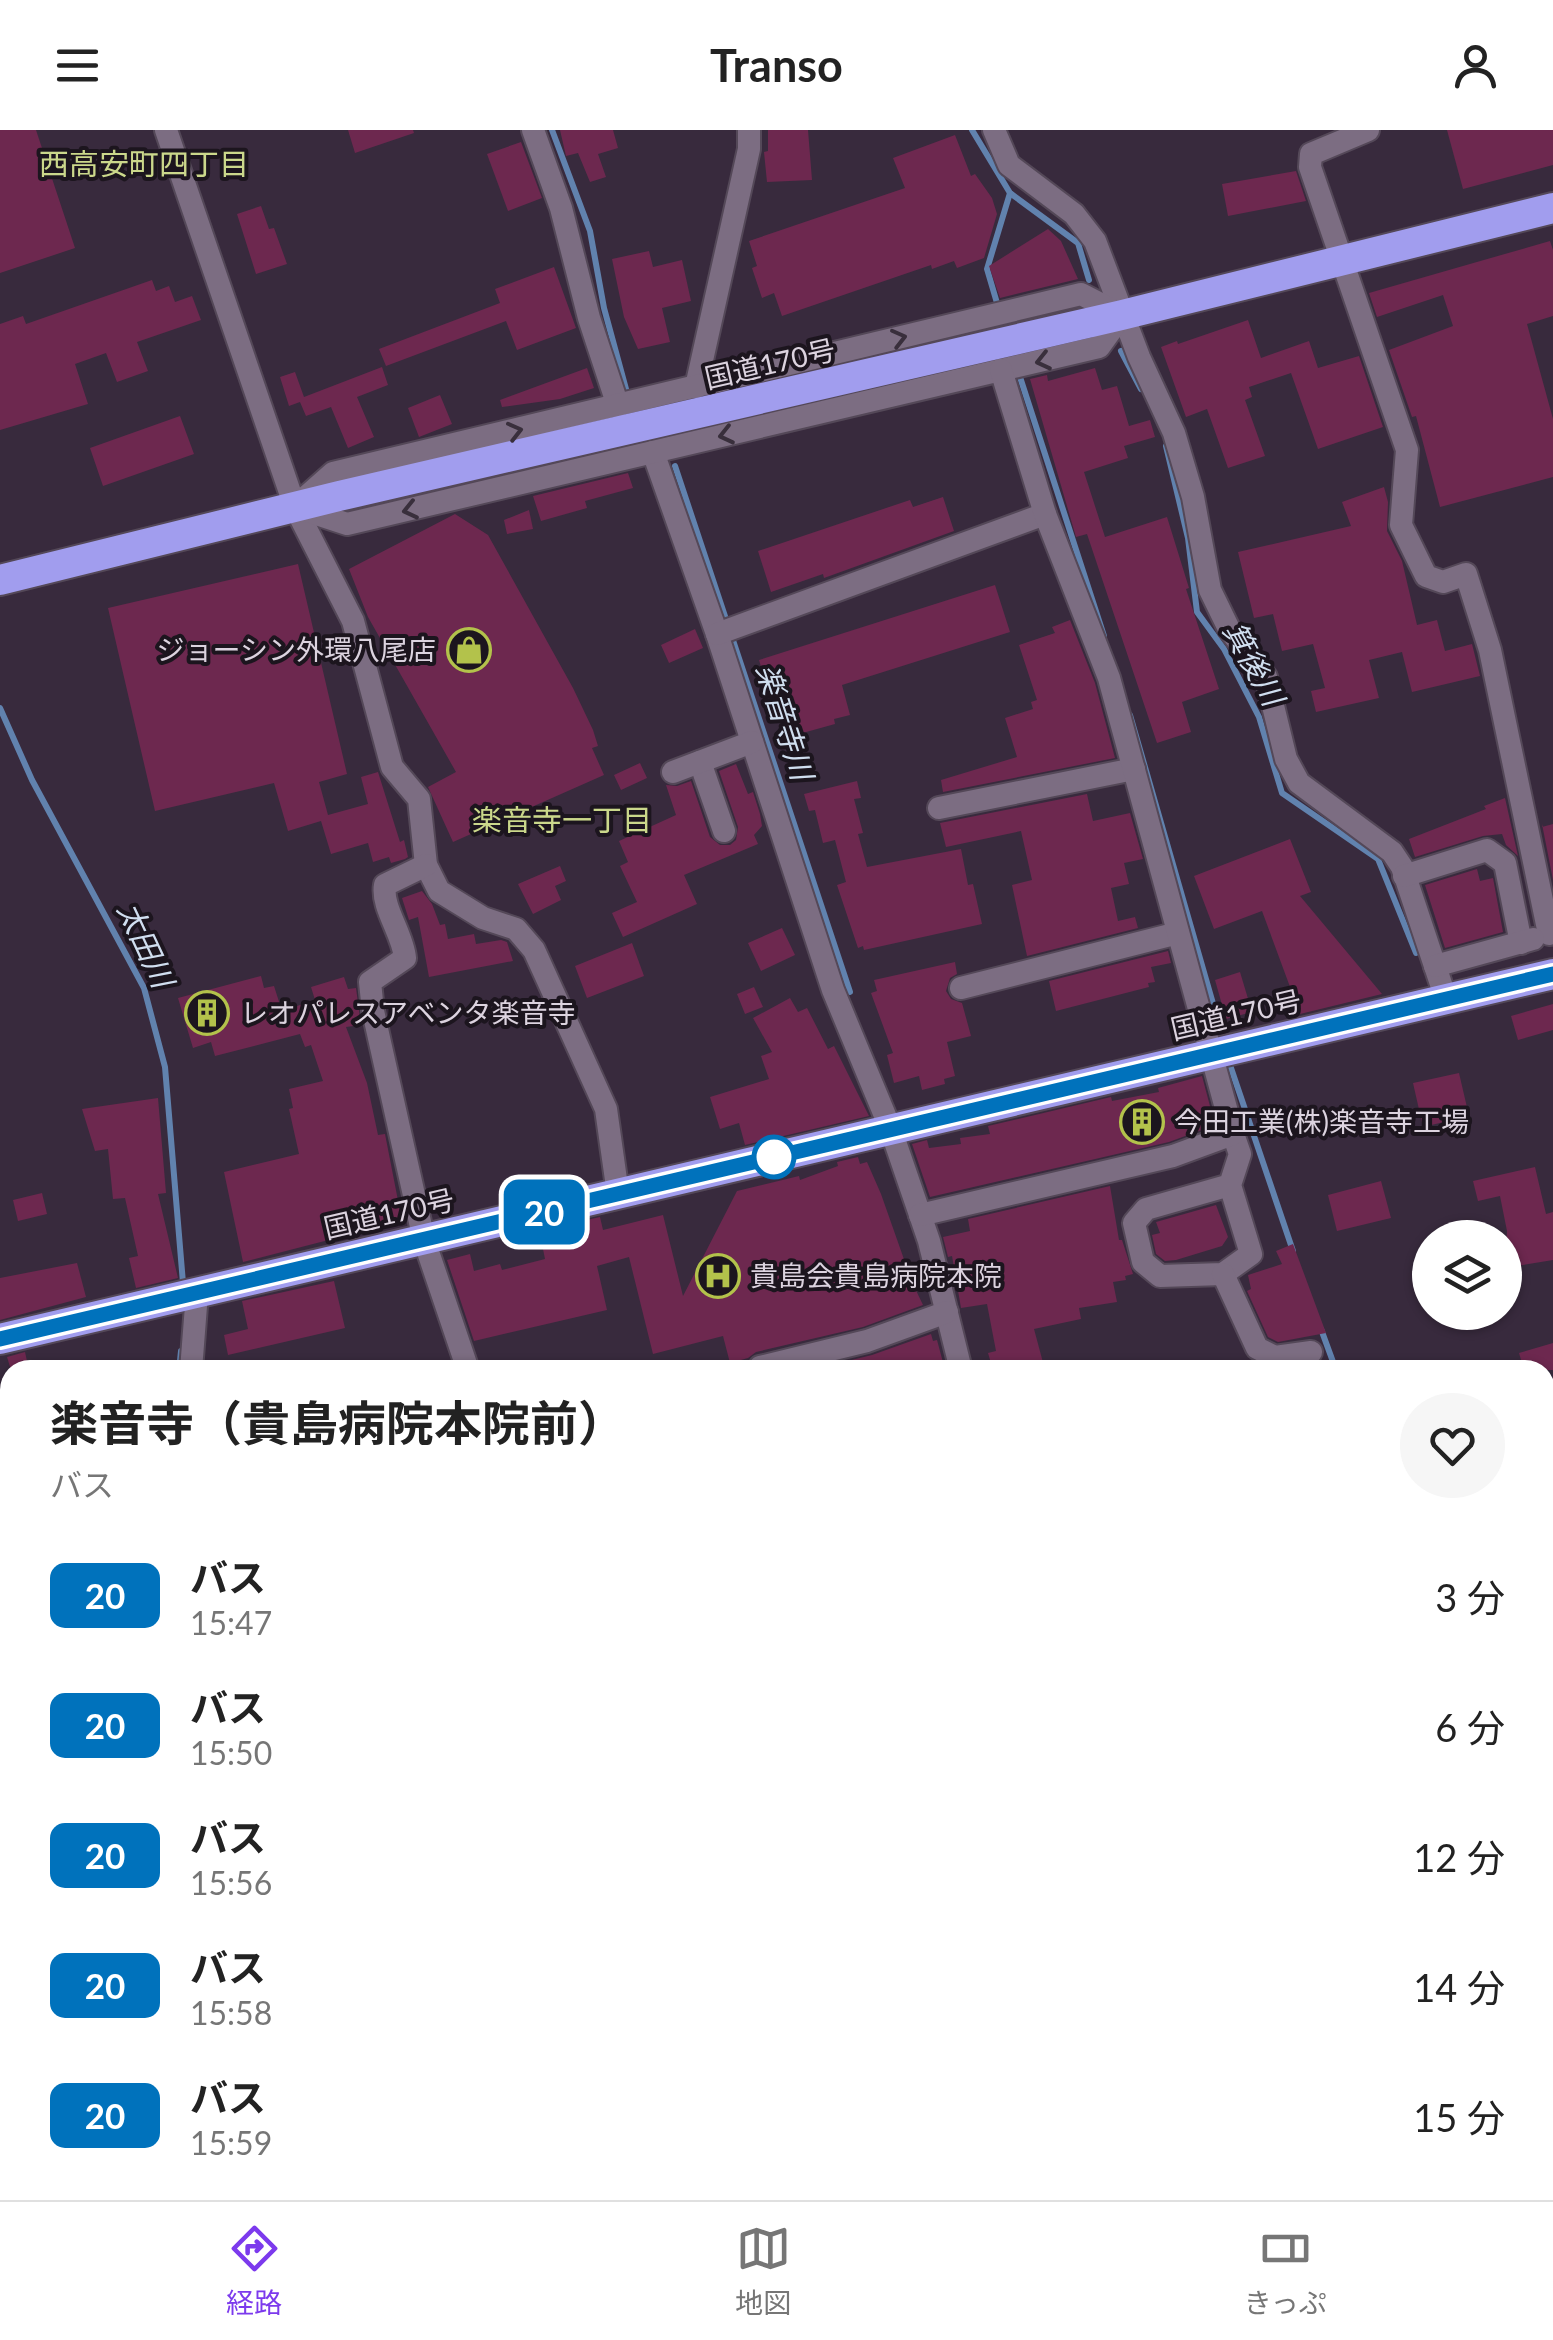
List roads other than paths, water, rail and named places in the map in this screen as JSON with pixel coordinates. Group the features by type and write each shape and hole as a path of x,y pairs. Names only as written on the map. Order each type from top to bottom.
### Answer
{"highway":[{"name":"国道170号","path":"0,580 295,507 1122,316 1553,208"},
{"name":"国道170号","path":"0,1339 1553,974"}],"street":[{"path":"166,130 295,507 352,620 392,767 419,798 426,865 439,890 483,918 516,929 534,950 606,1109 618,1194"},
{"path":"534,130 561,208 588,318 618,406"},
{"path":"696,387 749,148 749,130"},
{"path":"994,130 1009,164 1074,214 1095,241 1122,316 1174,433 1193,497 1210,590 1229,629 1266,677 1286,759 1300,783 1392,852 1446,999"},
{"path":"1368,130 1312,154 1310,166 1407,450 1401,526 1426,576 1443,582 1466,574 1484,630 1551,940 1521,942 1435,966"},
{"path":"295,507 333,473 1080,294 1122,316"},
{"path":"295,507 348,524 1099,347 1122,316"},
{"path":"1001,370 1045,514 1109,678 1209,1055 1240,1154 1230,1185 1251,1254 1223,1274 1160,1276 1142,1262 1134,1222 1146,1209 1230,1185"},
{"path":"652,452 728,630 752,742 833,990 891,1130 920,1215 959,1360"},
{"path":"728,630 1045,514"},
{"path":"673,772 752,742"},
{"path":"700,762 724,831"},
{"path":"939,808 1134,768"},
{"path":"1404,876 1487,850 1505,863 1521,942"},
{"path":"426,865 385,885 383,896 403,941 405,958 370,982 372,1011 424,1240 465,1360"},
{"path":"961,988 1178,934"},
{"path":"920,1215 1173,1156 1233,1134"},
{"path":"1223,1274 1257,1348 1275,1357 1311,1352"},
{"path":"192,1360 197,1293"},
{"path":"789,1360 867,1341 947,1312"}],"waterway":[{"name":"楽音寺川","path":"552,130 590,231 604,308 626,389"},
{"name":"箕後川","path":"972,130 1010,193 1078,243 1089,280"},
{"path":"997,303 987,269 1010,193"},
{"name":"箕後川","path":"1121,351 1141,389"},
{"path":"1019,374 1104,636"},
{"name":"箕後川","path":"1166,446 1188,538 1197,612 1224,649 1259,717 1282,793 1378,859 1416,953"},
{"name":"楽音寺川","path":"675,466 850,992"},
{"name":"太田川","path":"0,708 32,780 144,988 165,1067 183,1283"},
{"path":"1130,715 1218,1021"},
{"path":"1230,1065 1293,1251"},
{"path":"1321,1329 1332,1360"},
{"name":"太田川","path":"180,1360 181,1351"}],"place":[{"name":"ジョーシン外環八尾店","path":"469,650"},
{"name":"レオパレスアベンタ楽音寺","path":"207,1013"},
{"name":"今田工業(株)楽音寺工場","path":"1142,1122"},
{"name":"貴島会貴島病院本院","path":"718,1276"}],"district":[{"name":"西高安町四丁目","path":"144,165"},
{"name":"楽音寺一丁目","path":"562,821"}]}
